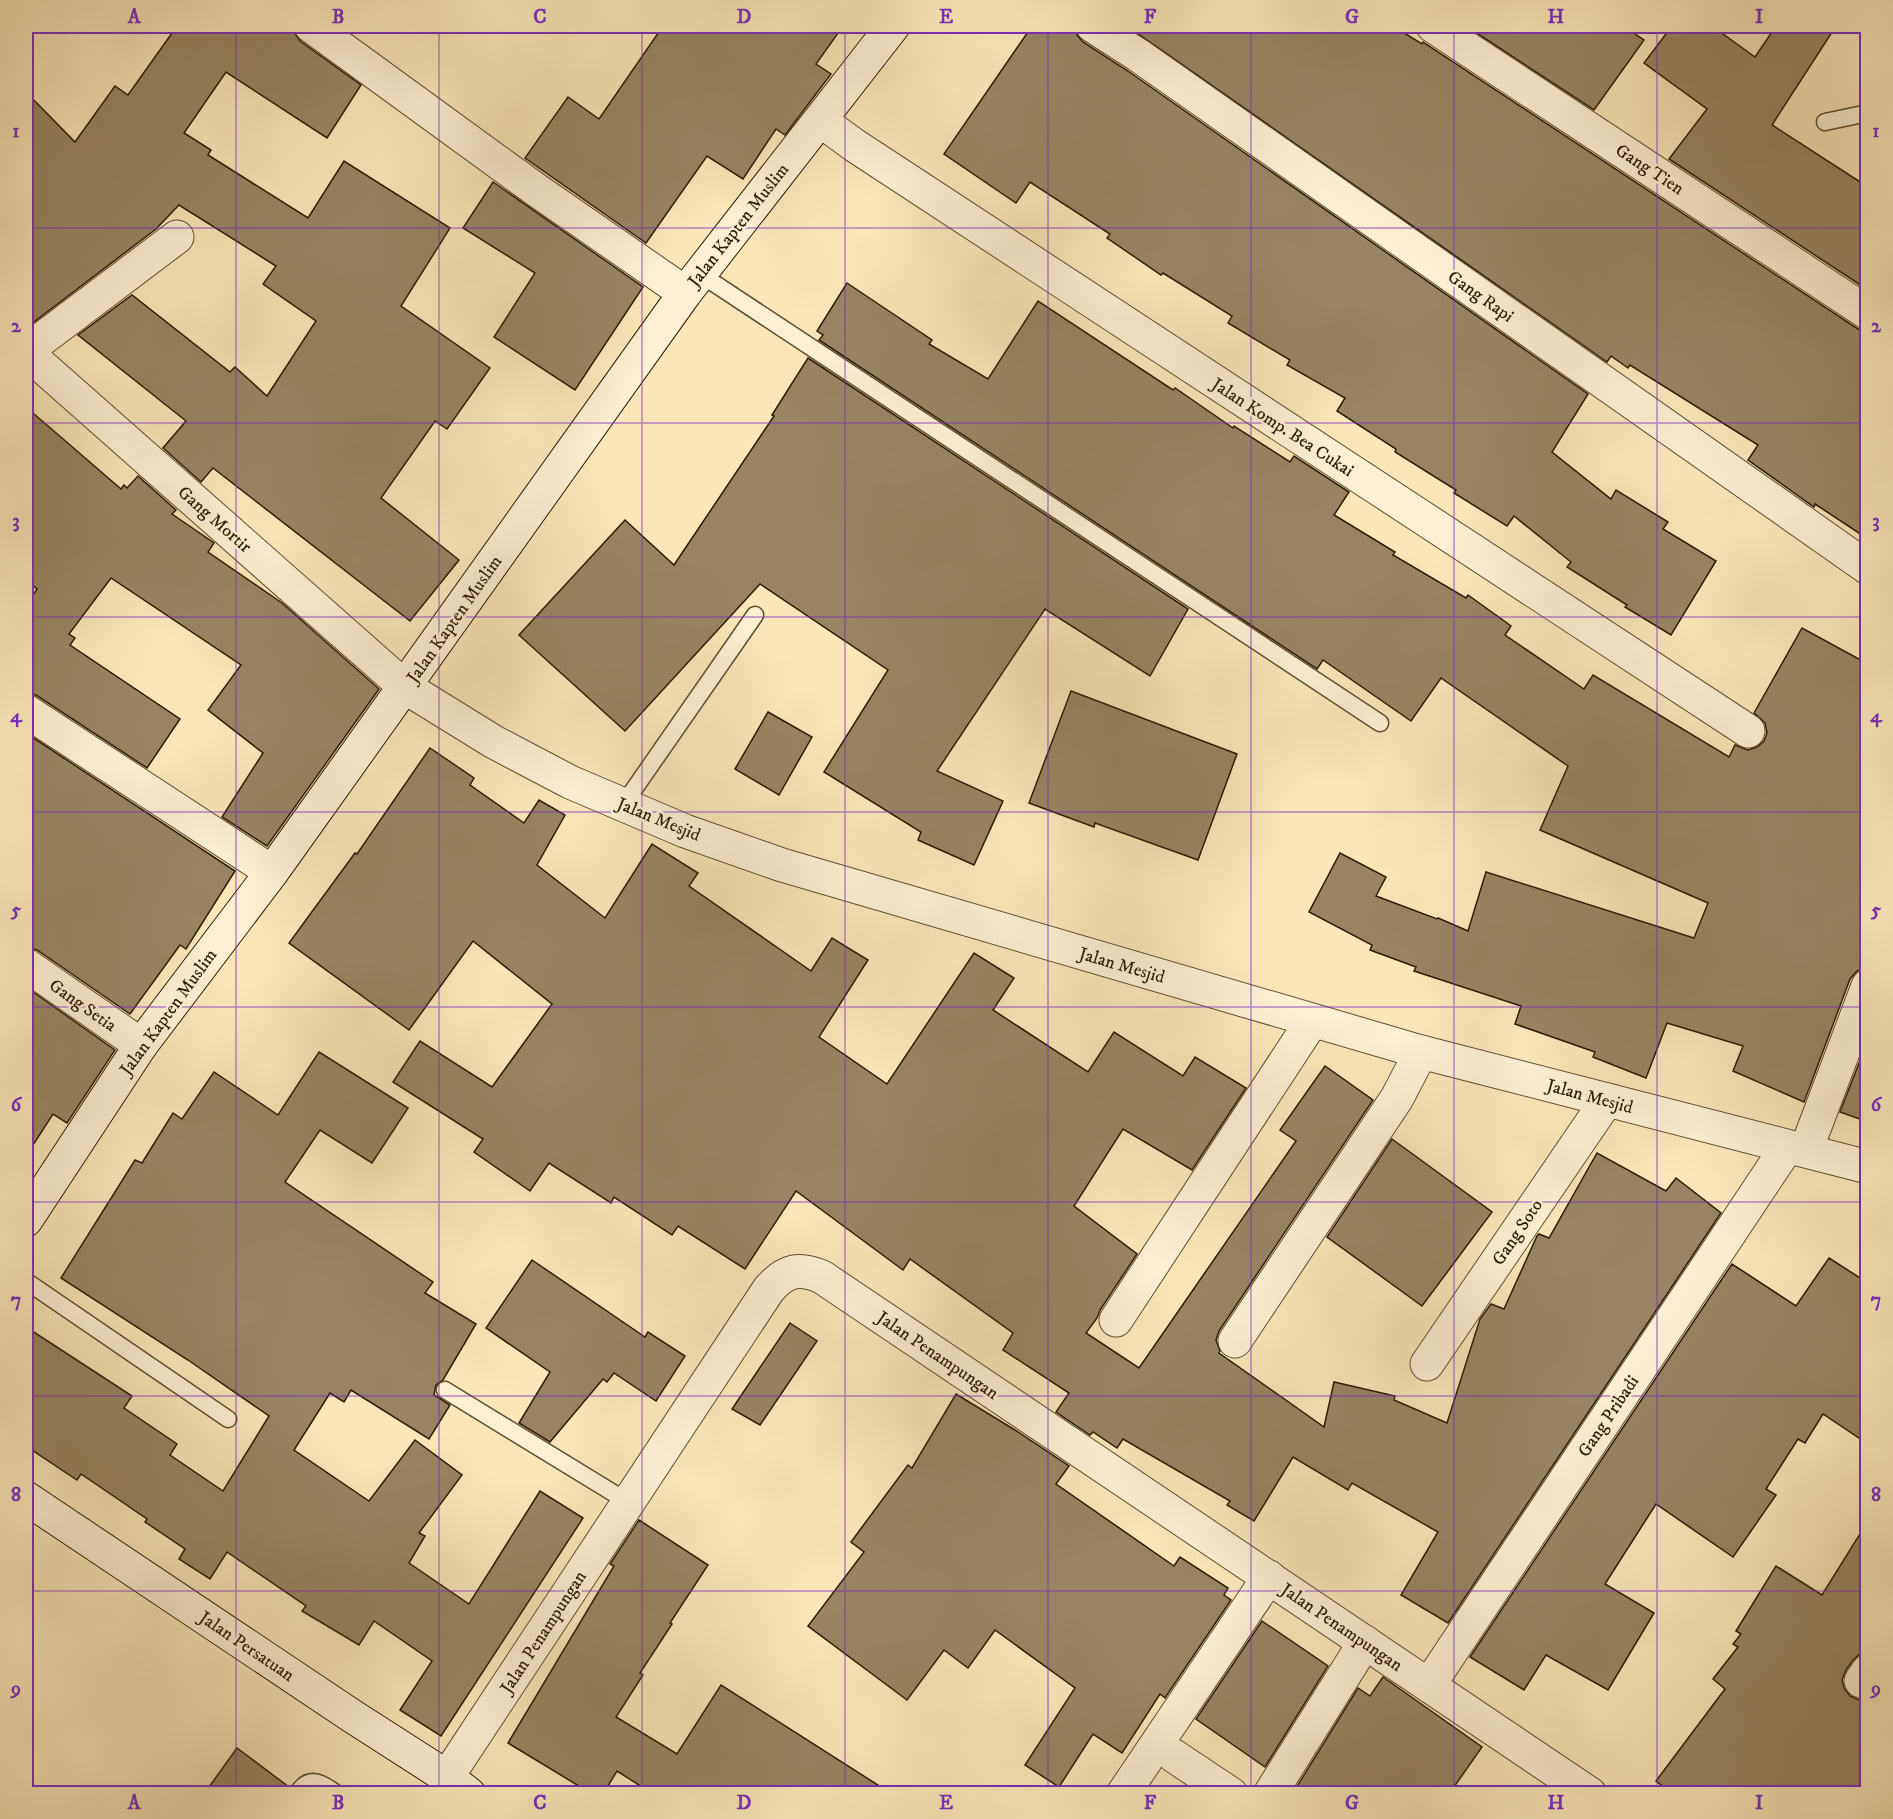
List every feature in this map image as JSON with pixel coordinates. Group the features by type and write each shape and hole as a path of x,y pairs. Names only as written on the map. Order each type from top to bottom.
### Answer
{"street":[{"path":"311,26 536,189 693,284"},
{"name":"Jalan Kapten Muslim","path":"28,1212 141,1045 272,872 693,284 893,26"},
{"name":"Gang Rapi","path":"1094,26 1868,568"},
{"name":"Gang Tien","path":"1433,26 1868,313"},
{"name":"Jalan Komp. Bea Cukai","path":"820,120 854,145 1748,732"},
{"path":"26,351 177,237"},
{"name":"Gang Mortir","path":"26,351 405,687"},
{"name":"Jalan Mesjid","path":"405,687 494,741 570,782 685,831 782,865 1420,1052 1868,1167"},
{"path":"26,711 272,872"},
{"name":"Gang Setia","path":"26,965 141,1045"},
{"name":"Gang Pribadi","path":"1429,1685 1797,1148 1868,986"},
{"path":"1116,1320 1312,1020"},
{"path":"1235,1341 1397,1098 1420,1052"},
{"name":"Gang Soto","path":"1427,1364 1607,1100"},
{"name":"Jalan Penampungan","path":"458,1785 628,1502 769,1289 777,1279 798,1270 822,1277 1590,1794"},
{"name":"Jalan Persatuan","path":"26,1498 458,1785"},
{"path":"1123,1794 1269,1577"},
{"path":"1270,1794 1365,1642"},
{"path":"1174,1756 1231,1794"}],"lane":[{"path":"1826,122 1868,113"},
{"path":"693,284 1380,723"},
{"path":"623,805 755,615"},
{"path":"26,1281 228,1419"},
{"path":"445,1390 628,1502"},
{"path":"297,1794 301,1787 311,1781 322,1783 337,1794"}],"building":[{"path":"177,26 290,26 300,41 361,85 327,138 226,72 184,133 211,150 208,155 308,218 344,161 450,228 401,306 490,368 447,429 435,421 381,498 459,560 410,621 213,468 201,482 163,448 186,421 78,335 132,295 230,372 235,367 267,396 316,321 263,284 276,266 179,205 156,229 26,328 26,92 75,142 115,86 128,95"},
{"path":"663,26 843,26 816,64 831,74 785,135 776,129 743,179 707,156 646,243 525,158 568,97 599,119"},
{"path":"1032,26 1074,26 1083,42 1128,71 1588,394 1552,452 1611,499 1616,490 1668,522 1663,529 1716,561 1671,635 1567,567 1571,562 1514,516 1507,526 1454,493 1456,490 1395,452 1396,449 1337,411 1345,398 1287,365 1290,360 1228,323 1232,316 1163,273 1161,275 1107,238 1110,234 1030,182 1016,203 944,154"},
{"path":"1127,26 1393,26 1422,44 1423,42 1858,329 1868,332 1868,539 1815,504 1814,507 1748,460 1758,445 1630,365 1628,368 1611,356 1607,362"},
{"path":"1466,26 1623,26 1644,40 1594,110"},
{"path":"1672,26 1712,26 1755,57 1776,26 1836,26 1772,125 1868,187 1868,290 1669,159 1707,109 1644,63"},
{"path":"493,182 643,287 575,390 494,337 535,273 463,228"},
{"path":"847,283 932,340 929,344 988,379 1038,301 1173,390 1175,388 1233,428 1234,426 1290,462 1294,456 1349,492 1334,515 1395,552 1393,555 1466,598 1468,595 1511,626 1505,635 1584,689 1593,675 1729,757 1735,745 1748,750 1764,741 1767,733 1765,723 1754,713 1802,628 1868,664 1868,968 1857,971 1850,979 1804,1102 1733,1071 1743,1046 1667,1023 1646,1078 1593,1057 1595,1052 1515,1024 1521,1006 1414,971 1416,967 1370,950 1372,945 1309,912 1340,853 1386,877 1376,896 1468,931 1486,872 1694,938 1708,903 1540,830 1568,766 1441,678 1411,721 1323,660 1317,669 819,340 823,335 817,331"},
{"path":"808,358 1188,609 1150,676 1045,609 937,771 1003,801 974,865 918,840 921,832 824,772 888,670 760,584 625,731 519,635 625,520 674,565 774,416 772,415"},
{"path":"26,407 121,489 124,485 127,488 138,476 176,510 172,514 214,543 208,552 282,603 379,689 267,846 222,817 263,753 208,710 241,665 111,578 69,634 75,638 70,645 180,719 147,768 36,695 26,693 26,606 37,589 26,580"},
{"path":"1071,691 1237,754 1198,860 1095,823 1094,827 1029,803"},
{"path":"768,712 812,737 779,795 735,769"},
{"path":"26,733 235,871 186,949 180,945 130,1014 37,950 26,947"},
{"path":"430,748 474,778 470,785 524,823 539,800 565,815 537,865 605,918 652,844 698,873 689,886 811,971 832,938 868,960 819,1037 887,1084 974,953 1014,978 993,1010 1088,1072 1114,1032 1183,1076 1195,1057 1246,1088 1192,1170 1123,1129 1074,1206 1137,1254 1086,1333 1139,1368 1296,1141 1280,1130 1325,1066 1373,1100 1219,1331 1216,1340 1219,1353 1324,1427 1334,1382 1395,1396 1394,1400 1447,1423 1480,1319 1491,1304 1504,1309 1537,1236 1539,1234 1549,1238 1597,1153 1666,1191 1676,1178 1721,1213 1448,1623 1401,1595 1438,1532 1352,1483 1348,1490 1293,1457 1254,1521 1227,1505 1230,1501 1123,1439 1117,1448 1093,1432 1090,1435 1056,1412 1069,1393 1003,1350 1013,1333 910,1259 903,1270 796,1191 745,1269 678,1226 672,1235 614,1197 611,1203 549,1163 530,1191 474,1152 483,1139 393,1082 420,1041 492,1087 552,1004 473,941 409,1030 289,943 355,853 357,854"},
{"path":"26,987 115,1050 67,1123 53,1114 26,1156"},
{"path":"1868,1040 1868,1122 1840,1112"},
{"path":"319,1052 408,1108 372,1163 320,1130 285,1182 433,1282 425,1293 476,1324 443,1380 436,1385 434,1395 450,1405 429,1439 351,1390 344,1402 330,1393 294,1450 369,1501 415,1440 462,1475 419,1533 425,1536 409,1563 469,1604 540,1491 583,1518 441,1736 400,1710 432,1661 374,1621 359,1645 302,1611 306,1606 227,1552 210,1579 179,1559 185,1549 145,1522 147,1519 81,1474 77,1480 26,1446 26,1327 132,1396 124,1408 177,1444 170,1455 223,1491 269,1416 188,1360 61,1278 135,1160 142,1163 173,1113 182,1119 214,1072 278,1115"},
{"path":"1392,1139 1492,1212 1422,1306 1327,1237"},
{"path":"1829,1258 1868,1283 1868,1444 1823,1414 1805,1443 1798,1439 1766,1489 1776,1495 1733,1557 1656,1504 1605,1584 1654,1613 1608,1690 1546,1655 1524,1690 1470,1657 1732,1264 1796,1306"},
{"path":"532,1260 645,1337 648,1332 685,1356 656,1401 614,1373 607,1382 603,1379 550,1442 519,1423 550,1372 486,1328"},
{"path":"790,1323 817,1341 760,1425 732,1409"},
{"path":"956,1394 1069,1466 1056,1484 1174,1566 1180,1557 1228,1588 1224,1595 1231,1600 1165,1698 1160,1694 1122,1753 1093,1734 1059,1787 1025,1765 1075,1688 995,1630 968,1668 944,1650 907,1700 808,1626 864,1552 851,1542 908,1465 912,1468"},
{"path":"639,1520 708,1565 670,1623 672,1624 640,1673 643,1675 616,1717 677,1754 721,1685 892,1794 653,1794 617,1771 603,1794 592,1794 508,1743 614,1566 610,1564"},
{"path":"1868,1521 1868,1653 1860,1654 1853,1660 1842,1680 1850,1696 1859,1700 1868,1698 1868,1794 1673,1794 1656,1781 1725,1689 1713,1679 1738,1647 1733,1644 1741,1634 1736,1631 1776,1566 1822,1595"},
{"path":"1262,1621 1328,1666 1265,1767 1196,1719"},
{"path":"1383,1677 1482,1747 1449,1794 1303,1794 1296,1788 1358,1688 1370,1696"},
{"path":"237,1748 289,1787 287,1794 204,1794"}]}
